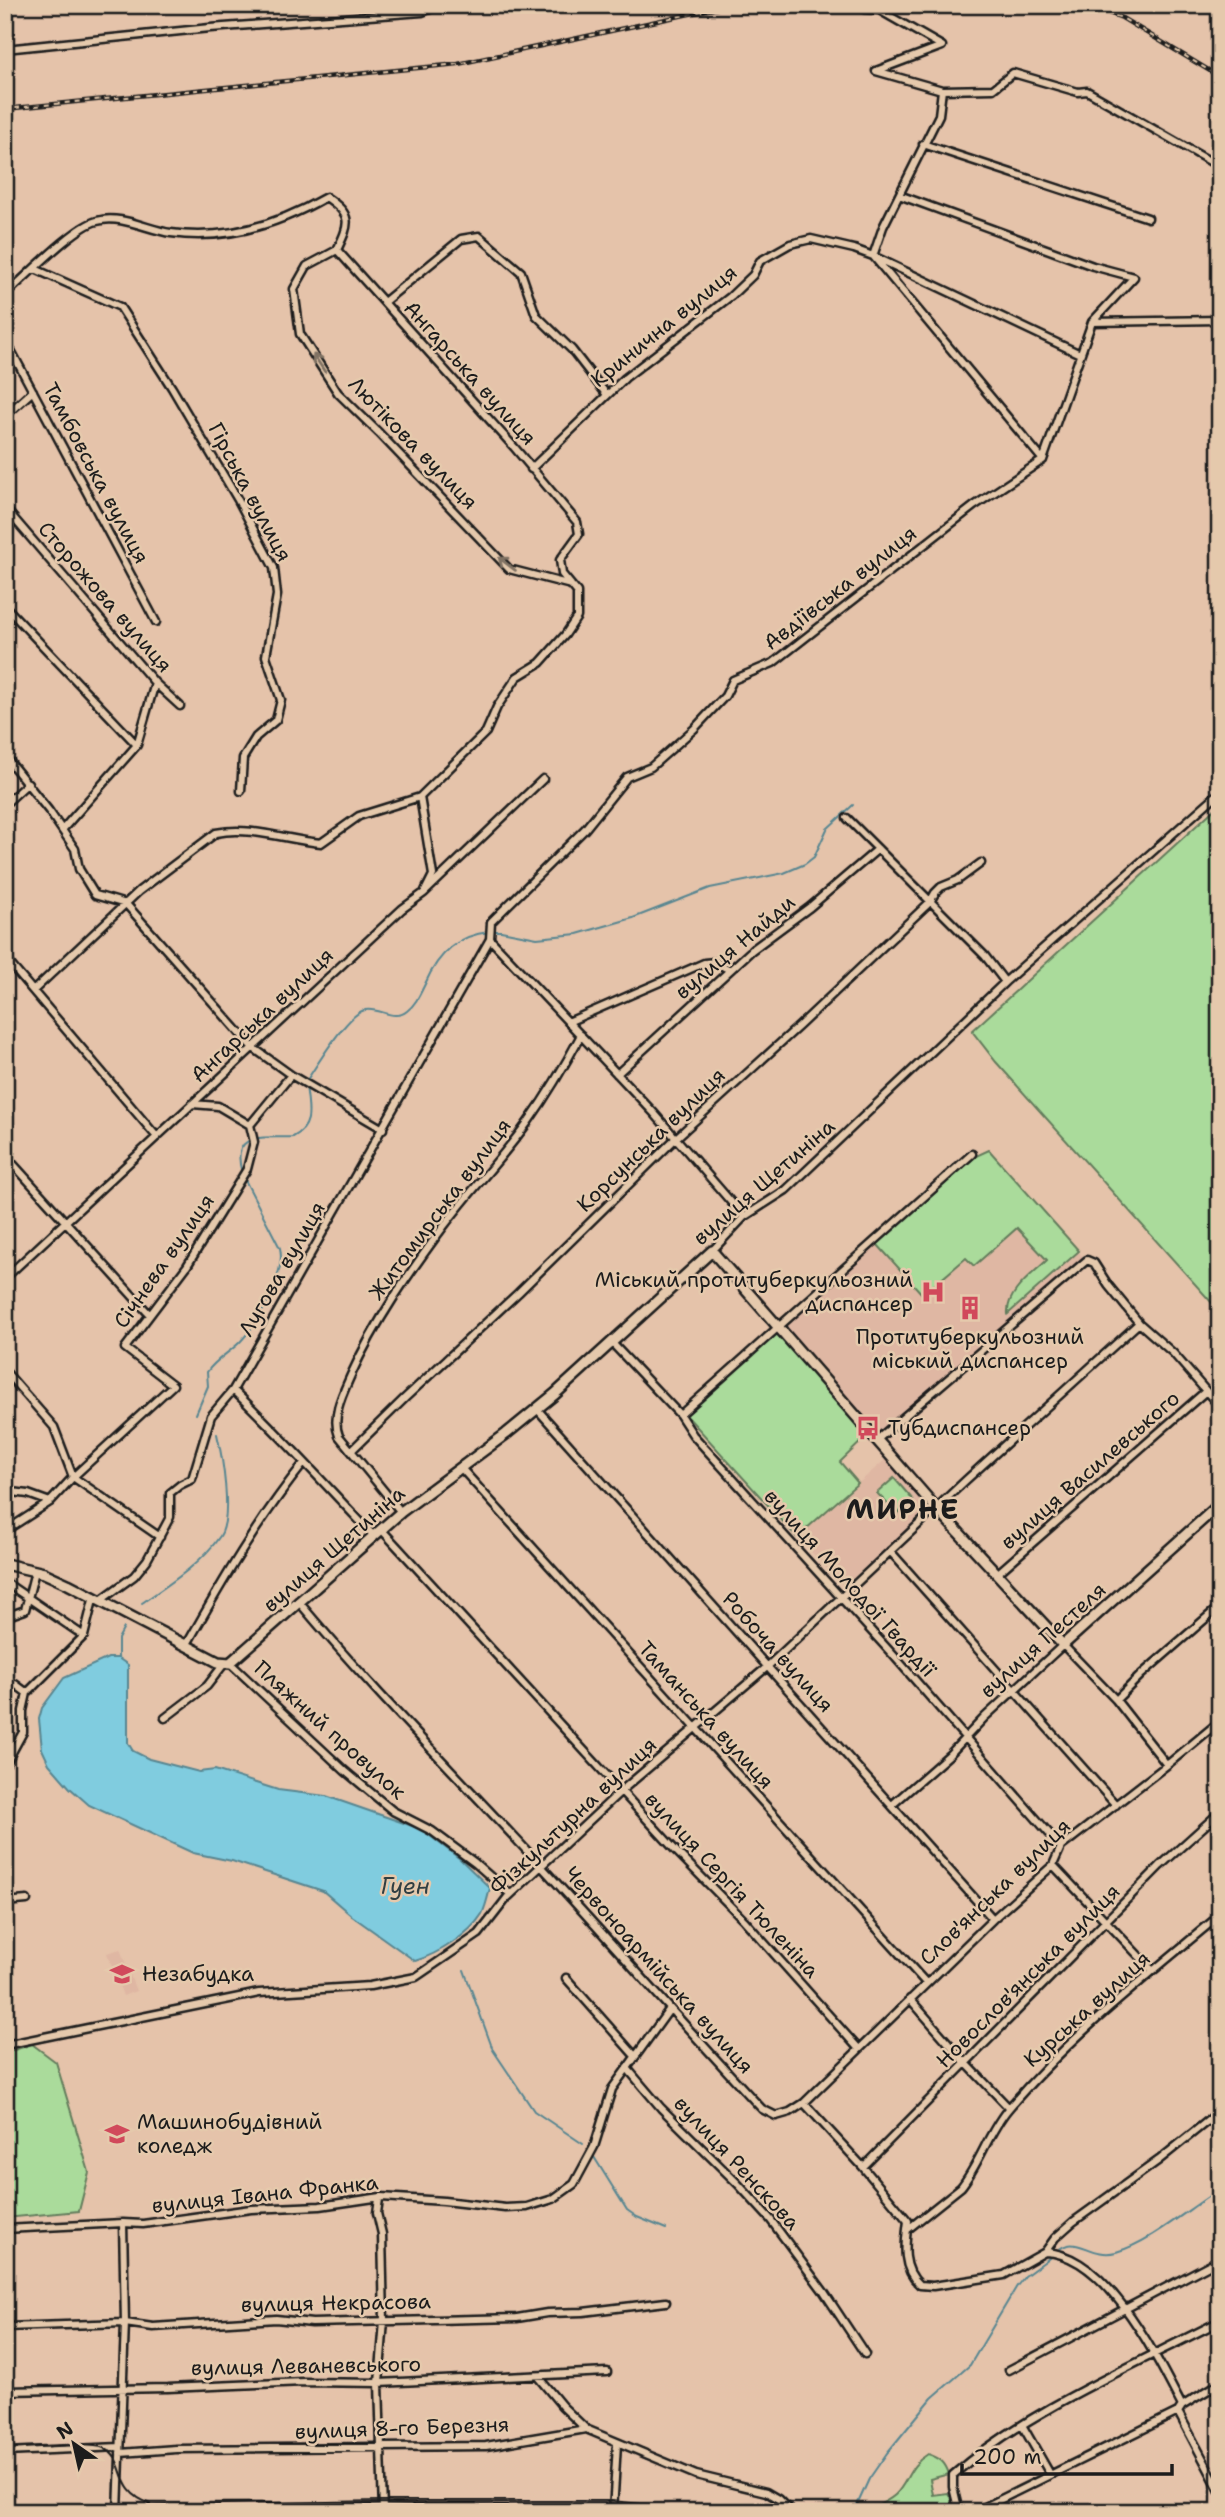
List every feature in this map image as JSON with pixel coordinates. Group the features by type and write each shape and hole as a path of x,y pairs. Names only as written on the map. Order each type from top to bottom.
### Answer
{"street":[{"path":"5,49 210,28 422,12 440,5"},
{"path":"859,5 864,9 879,10 942,46 876,71 942,90 993,89 1013,72 1078,92 1087,91 1220,167"},
{"path":"942,90 939,115 883,227 873,256 1043,460"},
{"path":"923,144 1148,218"},
{"path":"899,195 1093,265 1134,277 1092,322 1043,460"},
{"path":"5,295 79,229 95,221 107,219 172,234 224,234 284,219 326,197 345,213 348,227 337,250"},
{"path":"384,302 461,239 479,236 521,272 536,315 572,350 607,395"},
{"name":"Кринична вулиця","path":"531,469 625,378 731,296 753,275 760,261 790,244 811,239 873,256 1080,354"},
{"name":"Ангарська вулиця","path":"337,250 514,447 576,522 579,534 560,560 562,574 571,585"},
{"name":"Лютікова вулиця","path":"337,250 307,267 295,289 300,334 338,393 509,569 571,585"},
{"name":"Гірська вулиця","path":"35,270 120,307 179,399 274,568 277,595 266,656 281,700 276,720 256,737 243,758 241,791"},
{"path":"1092,322 1220,320"},
{"name":"Тамбовська вулиця","path":"5,339 156,622"},
{"path":"5,416 33,391"},
{"name":"Авдіївська вулиця","path":"490,939 491,922 585,829 628,777 651,767 694,729 725,696 733,680 773,663 974,506 1043,460"},
{"name":"Сторожова вулиця","path":"5,508 155,683 180,706"},
{"path":"34,990 125,904 216,833 227,831 279,835 321,843 359,816 420,797 486,732 497,707 517,677 540,663 565,635 577,617 577,592 571,585"},
{"path":"5,606 137,745"},
{"path":"62,830 137,745 155,683"},
{"path":"5,756 28,783 75,849 79,869 95,895 125,904 252,1047 291,1075 383,1129"},
{"name":"Ангарська вулиця","path":"5,1278 543,779"},
{"path":"5,804 28,783"},
{"name":"вулиця Щетиніна","path":"227,1663 401,1512 537,1409 712,1251 744,1217 786,1190 1005,982 1220,792"},
{"path":"420,797 433,875 424,892"},
{"path":"847,818 985,956 1005,982"},
{"name":"вулиця Найди","path":"617,1074 751,950 810,907 878,849"},
{"name":"Корсунська вулиця","path":"351,1451 676,1138 930,902 935,892 958,880 981,863"},
{"path":"490,939 676,1138 744,1217"},
{"name":"Лугова вулиця","path":"97,1598 134,1576 147,1560 170,1517 170,1493 192,1479 211,1416 233,1390 490,939"},
{"path":"5,958 157,1137"},
{"path":"568,1022 704,963 715,962 730,970"},
{"name":"Житомирська вулиця","path":"401,1512 339,1436 335,1427 336,1418 345,1389 380,1318 444,1225 529,1120 581,1035"},
{"path":"192,1104 218,1107 251,1128 291,1075"},
{"name":"Січнева вулиця","path":"74,1477 173,1385 125,1348 187,1266 247,1170 254,1142 251,1128"},
{"path":"680,1415 972,1154"},
{"path":"5,1155 150,1315"},
{"path":"712,1251 937,1509 1116,1700 1167,1765"},
{"path":"878,1440 1083,1261 1091,1260 1139,1323 1173,1353 1220,1407"},
{"name":"Фізкультурна вулиця","path":"5,2045 259,1993 370,1986 410,1980 471,1942 487,1926 510,1894 621,1791 768,1667 842,1599 855,1583 1139,1323"},
{"name":"вулиця Молодої Гвардії","path":"612,1343 680,1415 693,1435 1061,1847"},
{"path":"5,1371 54,1427 74,1477 160,1537"},
{"name":"вулиця Сергія Тюленіна","path":"233,1390 377,1533 744,1920 858,2048"},
{"name":"вулиця Василевського","path":"997,1574 1206,1391"},
{"name":"Робоча вулиця","path":"537,1409 993,1919"},
{"path":"186,1646 245,1543 272,1502 304,1463"},
{"name":"Таманська вулиця","path":"461,1468 926,1983"},
{"path":"5,1531 50,1502 74,1477"},
{"path":"5,1491 29,1494 50,1502"},
{"name":"вулиця Пестеля","path":"892,1805 965,1739 1012,1690 1220,1504"},
{"path":"890,1551 1116,1805"},
{"path":"5,1563 35,1571 97,1598 186,1646 227,1663 206,1686 165,1718"},
{"path":"5,1617 25,1610 35,1571"},
{"path":"5,1582 85,1636"},
{"path":"5,1765 23,1732 23,1711 27,1693 85,1636 97,1598"},
{"name":"Червоноармійська вулиця","path":"298,1601 334,1645 542,1867 669,2010 768,2113"},
{"path":"1116,1700 1220,1605"},
{"name":"Пляжний провулок","path":"227,1663 393,1811 432,1831 475,1863 510,1894"},
{"path":"5,1683 15,1684 27,1693"},
{"name":"Слов'янська вулиця","path":"768,2113 782,2115 804,2103 993,1919 1054,1865 1061,1847 1220,1721"},
{"name":"Новослов'янська вулиця","path":"863,2167 1160,1866 1220,1812"},
{"path":"1054,1865 1153,1971"},
{"path":"5,1902 27,1900"},
{"name":"Курська вулиця","path":"907,2230 968,2178 994,2129 1009,2108 1063,2048 1220,1915"},
{"path":"566,1978 635,2056"},
{"path":"910,1999 965,2063 1009,2108"},
{"name":"вулиця Івана Франка","path":"5,2229 143,2224 251,2209 320,2206 352,2199 444,2201 505,2208 527,2207 553,2199 574,2184 594,2147 612,2089 669,2010"},
{"name":"вулиця Ренскова","path":"627,2068 661,2108 770,2219 824,2292 865,2354"},
{"path":"804,2103 908,2221 906,2264 913,2279 920,2285 933,2286 1004,2275 1051,2252 1077,2261 1087,2269 1126,2309 1155,2355 1220,2491"},
{"path":"1051,2252 1055,2238 1073,2222 1220,2111"},
{"path":"379,2199 377,2213 382,2234 384,2321 379,2383 382,2511"},
{"path":"118,2512 125,2323 122,2223"},
{"path":"1009,2370 1220,2259"},
{"name":"вулиця Некрасова","path":"5,2328 125,2323 153,2327 276,2319 312,2323 517,2318 547,2312 583,2312 666,2302"},
{"path":"959,2512 953,2475 992,2444 1022,2425 1220,2321"},
{"name":"вулиця Леваневського","path":"5,2391 304,2382 379,2383 607,2372"},
{"path":"538,2377 586,2429 696,2475 766,2492 792,2512"},
{"path":"975,2512 1180,2409 1220,2383"},
{"path":"1022,2425 1050,2474"},
{"name":"вулиця 8-го Березня","path":"5,2452 486,2446 586,2429"},
{"path":"613,2512 617,2443"},
{"path":"275,2512 547,2512"}],"shaded area":[{"name":"Міський протитуберкульозний диспансер","path":"989,1150 1083,1257 879,1433 782,1326 976,1156"},
{"path":"886,1459 929,1509 844,1586 797,1537"},
{"name":"Незабудка","path":"120,1949 136,1991 123,1996 107,1953"}],"green space":[{"path":"1220,804 1220,1312 996,1062 972,1031"},
{"path":"989,1150 1079,1251 1008,1314 1008,1306 1016,1291 1047,1260 1017,1228 974,1266 966,1258 923,1295 877,1244 976,1156"},
{"path":"778,1331 869,1434 840,1462 858,1483 797,1537 686,1415"},
{"path":"894,1478 913,1500 897,1514 877,1493"},
{"path":"32,2044 56,2062 89,2172 79,2211 5,2218 5,2053"},
{"path":"928,2454 942,2461 949,2474 930,2479 933,2495 948,2493 960,2512 864,2512 895,2495 916,2464"}],"water":[{"name":"Гуен","path":"108,1658 118,1658 128,1665 128,1743 133,1751 149,1759 199,1772 215,1770 278,1790 326,1796 421,1829 460,1859 490,1888 482,1914 452,1943 415,1961 352,1916 323,1891 232,1861 193,1853 89,1805 49,1764 42,1749 39,1719 42,1708 64,1678"}],"waterway":[{"path":"494,931 537,938 577,934 633,918 710,888 784,873 814,857 827,829 853,805"},
{"path":"307,1080 333,1040 358,1013 371,1010 397,1015 407,1011 418,999 442,956 467,937 489,932"},
{"path":"242,1173 239,1159 241,1149 246,1143 253,1139 293,1137 305,1127 309,1115 306,1085"},
{"path":"196,1414 208,1386 207,1372 240,1342 255,1323 269,1298 279,1271 280,1248 244,1178"},
{"path":"142,1603 194,1564 212,1546 224,1527 224,1471 217,1434"},
{"path":"118,1657 118,1639 124,1628"},
{"path":"464,1970 493,2050 534,2111 583,2144"},
{"path":"594,2157 627,2210 666,2229"},
{"path":"1056,2252 1070,2245 1098,2252 1116,2252 1143,2241 1220,2189"},
{"path":"854,2512 869,2479 887,2453 932,2398 970,2365 1025,2276 1052,2256"}],"tram line":[{"path":"5,2449 72,2445 104,2448 116,2460 131,2492 151,2504"},
{"path":"5,2508 382,2501 612,2501 718,2512"}],"railway":[{"path":"5,109 458,64 731,5"},
{"path":"1087,5 1122,18 1220,77"}],"place":[{"name":"Міський протитуберкульозний диспансер","path":"933,1292"},
{"name":"Протитуберкульозний міський диспансер","path":"970,1308"},
{"name":"Тубдиспансер","path":"868,1428"},
{"name":"Незабудка","path":"122,1974"},
{"name":"Машинобудівний коледж","path":"117,2134"}],"district":[{"name":"МИРНЕ","path":"903,1509"}]}
